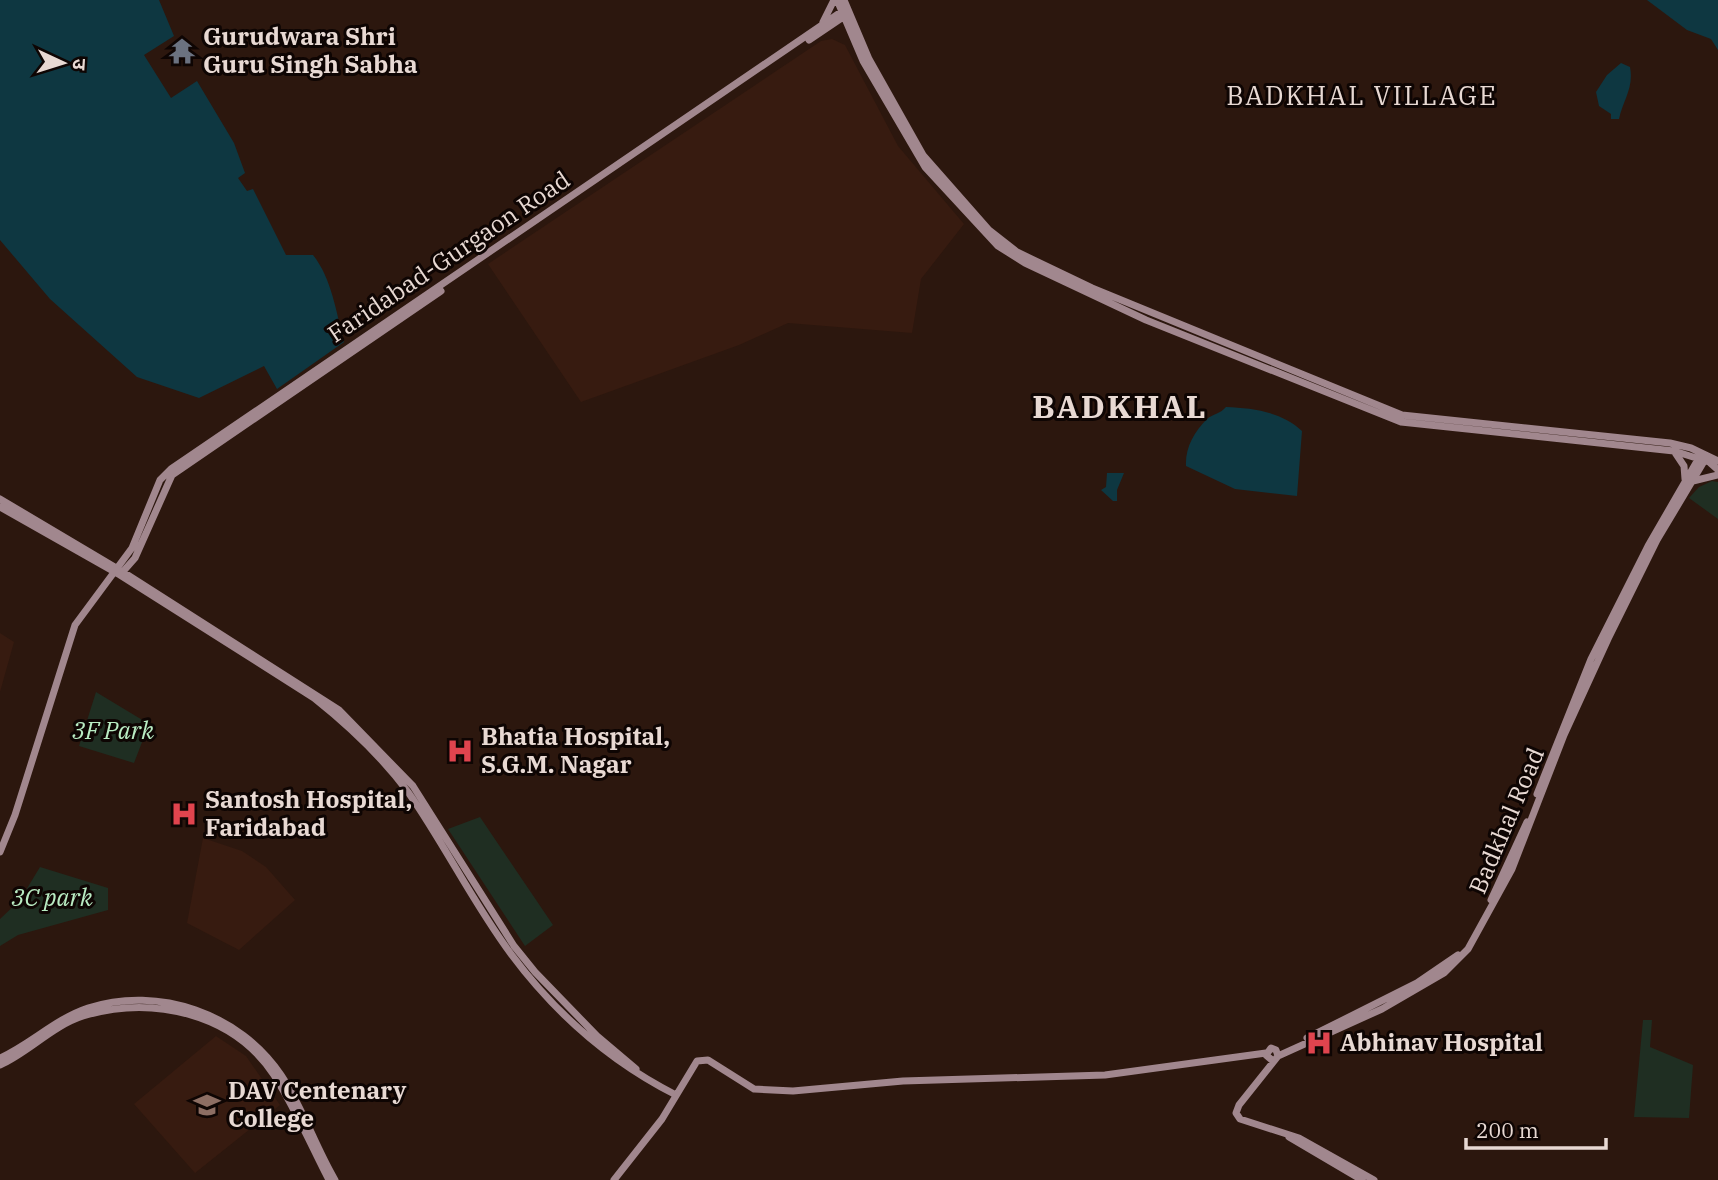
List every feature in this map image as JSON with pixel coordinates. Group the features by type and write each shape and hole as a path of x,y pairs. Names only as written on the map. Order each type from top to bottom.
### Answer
{"street":[{"path":"853,37 845,31 823,27 836,0 845,10 923,155 989,230 1017,252 1093,288 1402,415 1615,440 1703,456 1718,470"},
{"path":"845,10 853,37 900,128 925,167 998,246 1025,263 1146,320 1401,422 1670,443 1718,461"},
{"name":"Faridabad-Gurgaon Road","path":"0,852 15,815 71,635 81,616 119,572 135,558 172,475 845,10"},
{"path":"1674,451 1684,466 1684,483"},
{"name":"Badkhal Road","path":"1276,1056 1382,1009 1444,973 1468,949 1506,884 1571,720 1675,509 1693,481 1703,456"},
{"name":"Badkhal Road","path":"1276,1056 1417,984 1456,959 1471,939 1511,858 1591,659 1664,515 1703,456"},
{"path":"1693,481 1718,475"},
{"path":"0,499 119,572 336,715 407,791 512,955 592,1040 619,1063 676,1095"},
{"path":"0,508 119,572"},
{"path":"0,1058 59,1020 90,1007 145,1001 194,1009 244,1035 266,1054 283,1078 335,1180"},
{"path":"0,1065 81,1017 113,1009 144,1007 197,1016 239,1037 273,1074 329,1180"},
{"path":"620,1180 697,1060 704,1059 754,1089 793,1091 903,1081 1105,1075 1266,1053 1267,1058 1276,1056"},
{"path":"1276,1056 1239,1105 1236,1114 1240,1119 1332,1153 1374,1180"},
{"path":"1289,1136 1362,1180"},
{"path":"614,1180 646,1143"}],"shaded area":[{"path":"832,39 845,45 898,146 964,224 921,279 912,333 788,323 739,345 581,402 488,264 821,41"},
{"path":"0,633 14,642 0,692"},
{"path":"203,838 242,851 266,867 295,900 239,950 187,923"},
{"name":"DAV Centenary College","path":"216,1036 246,1056 280,1105 195,1173 134,1104"}],"green space":[{"path":"1712,481 1718,482 1718,519 1689,498 1699,487"},
{"name":"3F Park","path":"96,692 149,724 134,763 79,746"},
{"path":"480,817 553,925 525,946 448,829"},
{"name":"3C park","path":"40,867 108,888 108,910 18,935 0,946 0,919 20,900"},
{"path":"1643,1020 1652,1020 1650,1047 1693,1065 1689,1118 1634,1117"}],"water":[{"path":"0,0 159,0 174,36 144,55 171,98 197,81 234,143 245,173 238,178 247,191 253,189 286,255 313,255 325,274 344,342 277,389 264,366 199,398 137,377 50,299 0,240"},
{"path":"1647,0 1718,0 1718,50 1711,39 1687,30"},
{"path":"1621,63 1630,67 1631,81 1619,119 1611,119 1611,114 1599,106 1596,92 1607,75"},
{"path":"1226,407 1267,412 1285,419 1302,431 1297,496 1235,489 1186,466 1189,447 1198,429 1207,419"},
{"path":"1107,473 1124,473 1117,490 1117,501 1113,501 1101,490 1106,487"}],"place":[{"name":"Gurudwara Shri Guru Singh Sabha","path":"182,51"},
{"name":"Bhatia Hospital, S.G.M. Nagar","path":"460,751"},
{"name":"Santosh Hospital, Faridabad","path":"184,814"},
{"name":"Abhinav Hospital","path":"1319,1043"},
{"name":"DAV Centenary College","path":"207,1105"}],"district":[{"name":"BADKHAL VILLAGE","path":"1362,96"},
{"name":"BADKHAL","path":"1120,407"}]}
